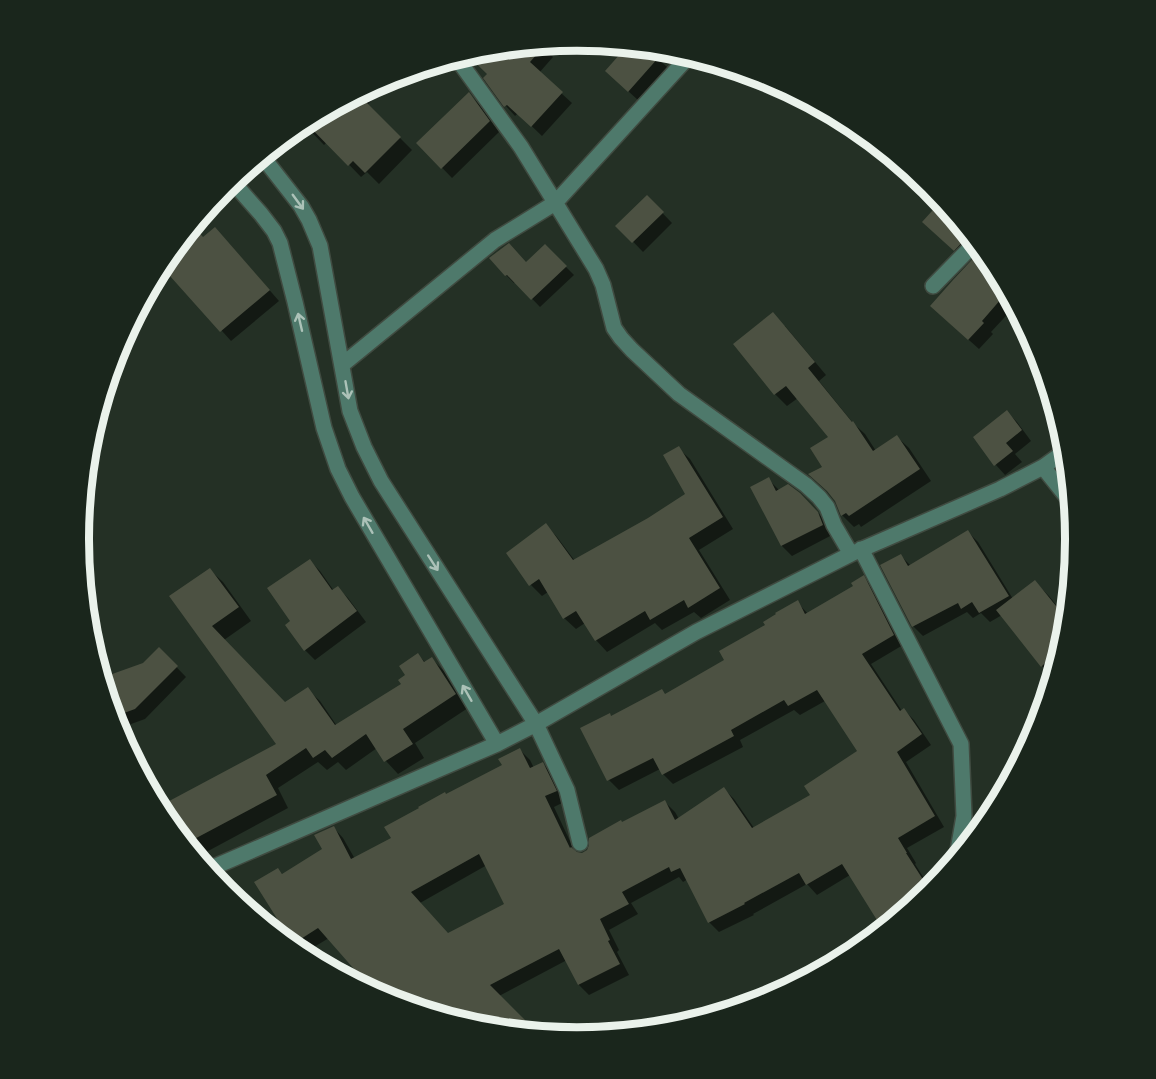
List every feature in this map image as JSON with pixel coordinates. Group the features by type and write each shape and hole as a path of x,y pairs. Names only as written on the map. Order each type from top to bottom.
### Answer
{"street":[{"path":"342,365 495,240 555,203 683,63"},
{"path":"462,65 521,147 596,269 603,285 614,328 621,338 679,394 806,485 819,497 834,525 856,552 962,744 964,816 959,846"},
{"path":"267,163 301,206 320,246 351,411 364,447 381,481 536,724 567,790 580,843"},
{"path":"239,189 274,231 279,243 324,428 338,469 352,497 497,744"},
{"path":"933,286 970,248"},
{"path":"215,866 497,744 696,632 856,552 1000,489 1043,467 1059,456"},
{"path":"1043,467 1064,493"}],"building":[{"path":"538,53 530,62 563,92 531,127 507,105 504,107 483,78 487,74 475,62"},
{"path":"621,53 658,58 628,92 605,71"},
{"path":"469,92 490,121 441,169 416,143"},
{"path":"364,100 401,137 365,173 353,161 348,166 312,130"},
{"path":"647,195 664,212 632,243 615,226"},
{"path":"936,207 964,240 954,251 922,222"},
{"path":"215,227 270,290 220,332 168,274 198,232 203,237"},
{"path":"509,243 526,262 545,244 567,266 531,300 489,258"},
{"path":"976,256 1002,298 968,340 930,306"},
{"path":"773,312 815,362 808,368 853,421 873,451 897,435 920,469 849,516 846,513 841,516 835,501 808,474 822,467 810,448 828,437 786,386 774,395 733,344"},
{"path":"1007,410 1022,430 1006,443 1013,451 994,466 973,437"},
{"path":"679,446 723,517 689,538 720,588 688,608 684,600 650,620 645,611 595,641 576,611 563,619 539,579 529,586 506,553 546,523 573,560 648,518 685,494 663,455"},
{"path":"769,477 776,491 788,484 800,493 818,512 823,525 781,546 750,487"},
{"path":"968,530 1009,596 979,613 972,602 961,609 958,603 912,627 880,565 901,554 908,566"},
{"path":"310,559 332,590 338,586 357,611 304,651 285,625 290,621 267,588"},
{"path":"210,568 239,607 212,626 285,702 308,687 335,725 401,684 398,680 405,675 399,666 418,653 424,662 432,657 456,694 403,729 413,744 384,762 366,734 332,758 325,750 313,758 306,748 266,775 277,795 193,840 167,802 276,744 169,596"},
{"path":"864,575 894,635 862,654 900,711 904,708 922,734 897,752 935,816 898,838 925,883 879,924 842,864 806,885 799,873 708,923 680,868 671,872 669,867 622,892 629,904 600,919 620,964 578,985 559,949 490,985 525,1020 520,1025 483,1019 421,1002 362,978 351,972 354,969 318,928 299,940 283,929 254,882 278,868 282,874 322,849 314,835 334,826 351,859 391,838 384,827 445,792 446,794 502,765 498,759 520,748 530,768 543,762 557,791 545,796 570,848 577,852 582,853 587,850 589,838 665,800 675,820 724,787 752,828 810,795 804,786 857,751 817,690 788,706 784,700 731,730 734,736 662,775 653,758 607,781 580,728 610,713 611,716 662,689 665,694 724,660 719,651 765,625 763,622 798,600 805,614 853,586 851,583","holes":["479,854 504,904 448,933 411,892"]},
{"path":"1035,580 1061,612 1050,667 1046,662 1041,667 996,610"},
{"path":"159,647 178,666 135,709 122,714 109,675 143,663"}]}
